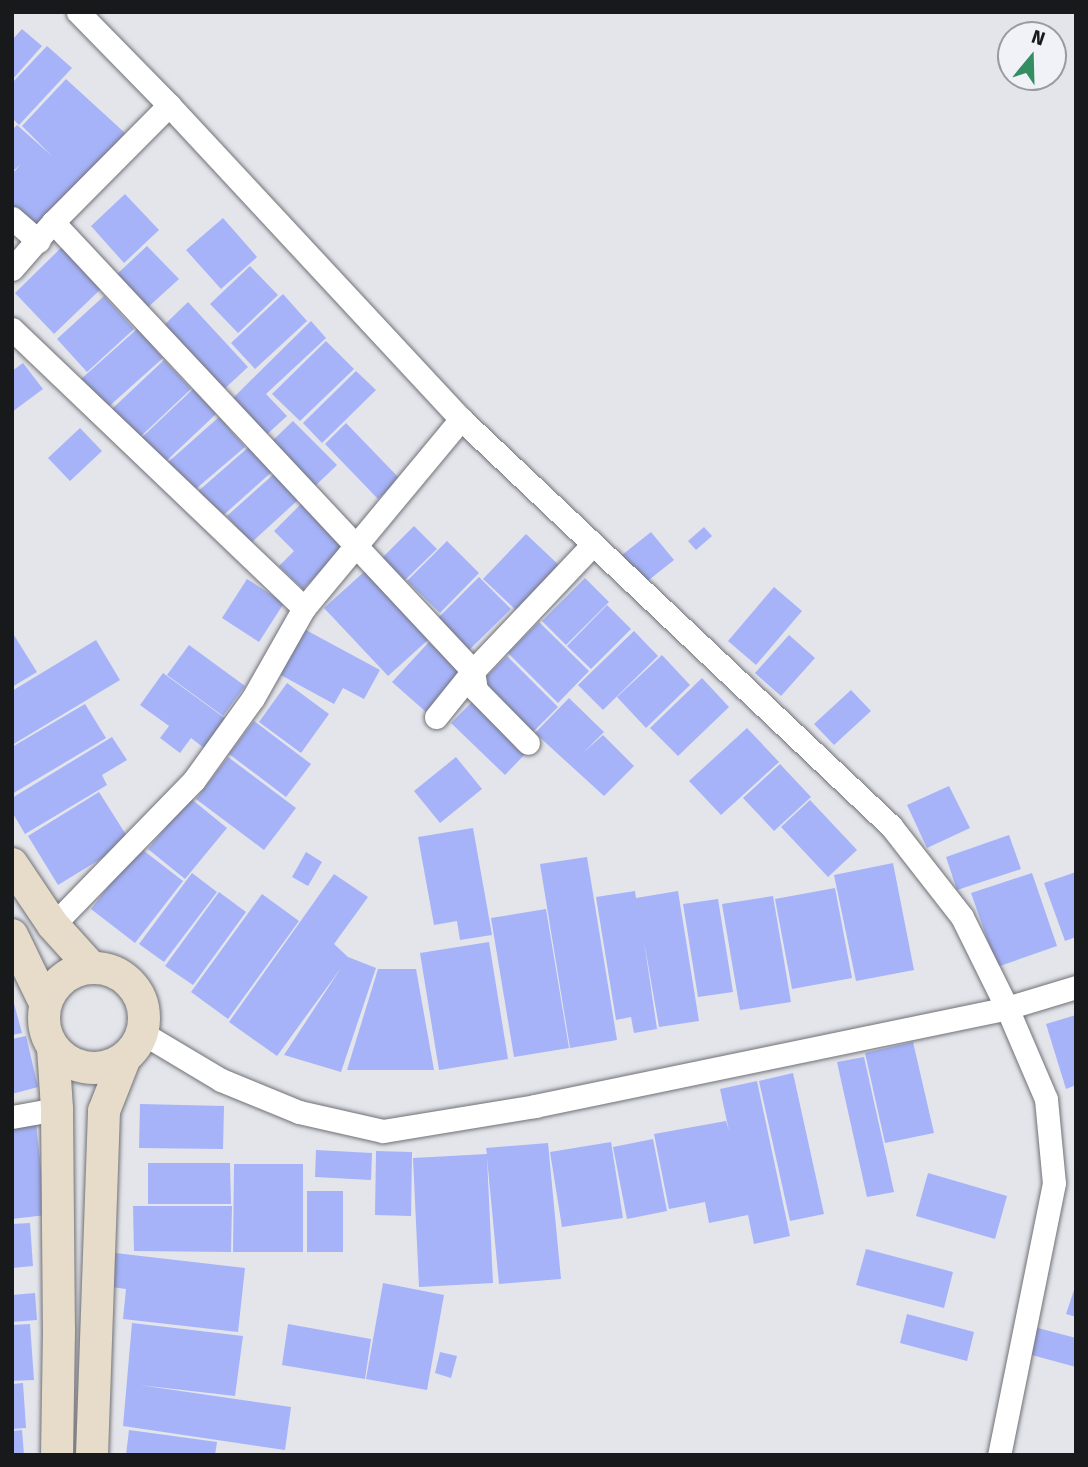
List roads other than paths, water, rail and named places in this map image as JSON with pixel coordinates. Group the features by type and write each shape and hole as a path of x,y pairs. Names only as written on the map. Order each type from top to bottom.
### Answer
{"main road":[{"path":"12,864 53,925 91,967"},
{"path":"12,935 45,1003"},
{"path":"57,1455 57,1109 53,1048 44,1027 45,1003 55,985 71,972 91,967 123,975 135,986 143,1001 146,1017 144,1034 124,1060 104,1111 92,1455"},
{"path":"53,1048 74,1065 100,1069 124,1060"},
{"path":"59,1329 95,1329"}],"street":[{"path":"78,12 169,105 461,419 891,826 962,917 1007,1007 1046,1098 1054,1183 999,1455"},
{"path":"12,269 53,222 169,105"},
{"path":"12,218 38,241"},
{"path":"53,222 473,671 476,690 528,743"},
{"path":"12,329 304,608"},
{"path":"53,925 194,780 253,698 304,608 461,419"},
{"path":"436,717 473,671 592,545"},
{"path":"144,1034 221,1080 288,1108 383,1131 535,1106 1007,1007 1076,987"},
{"path":"12,1117 57,1109"}]}
